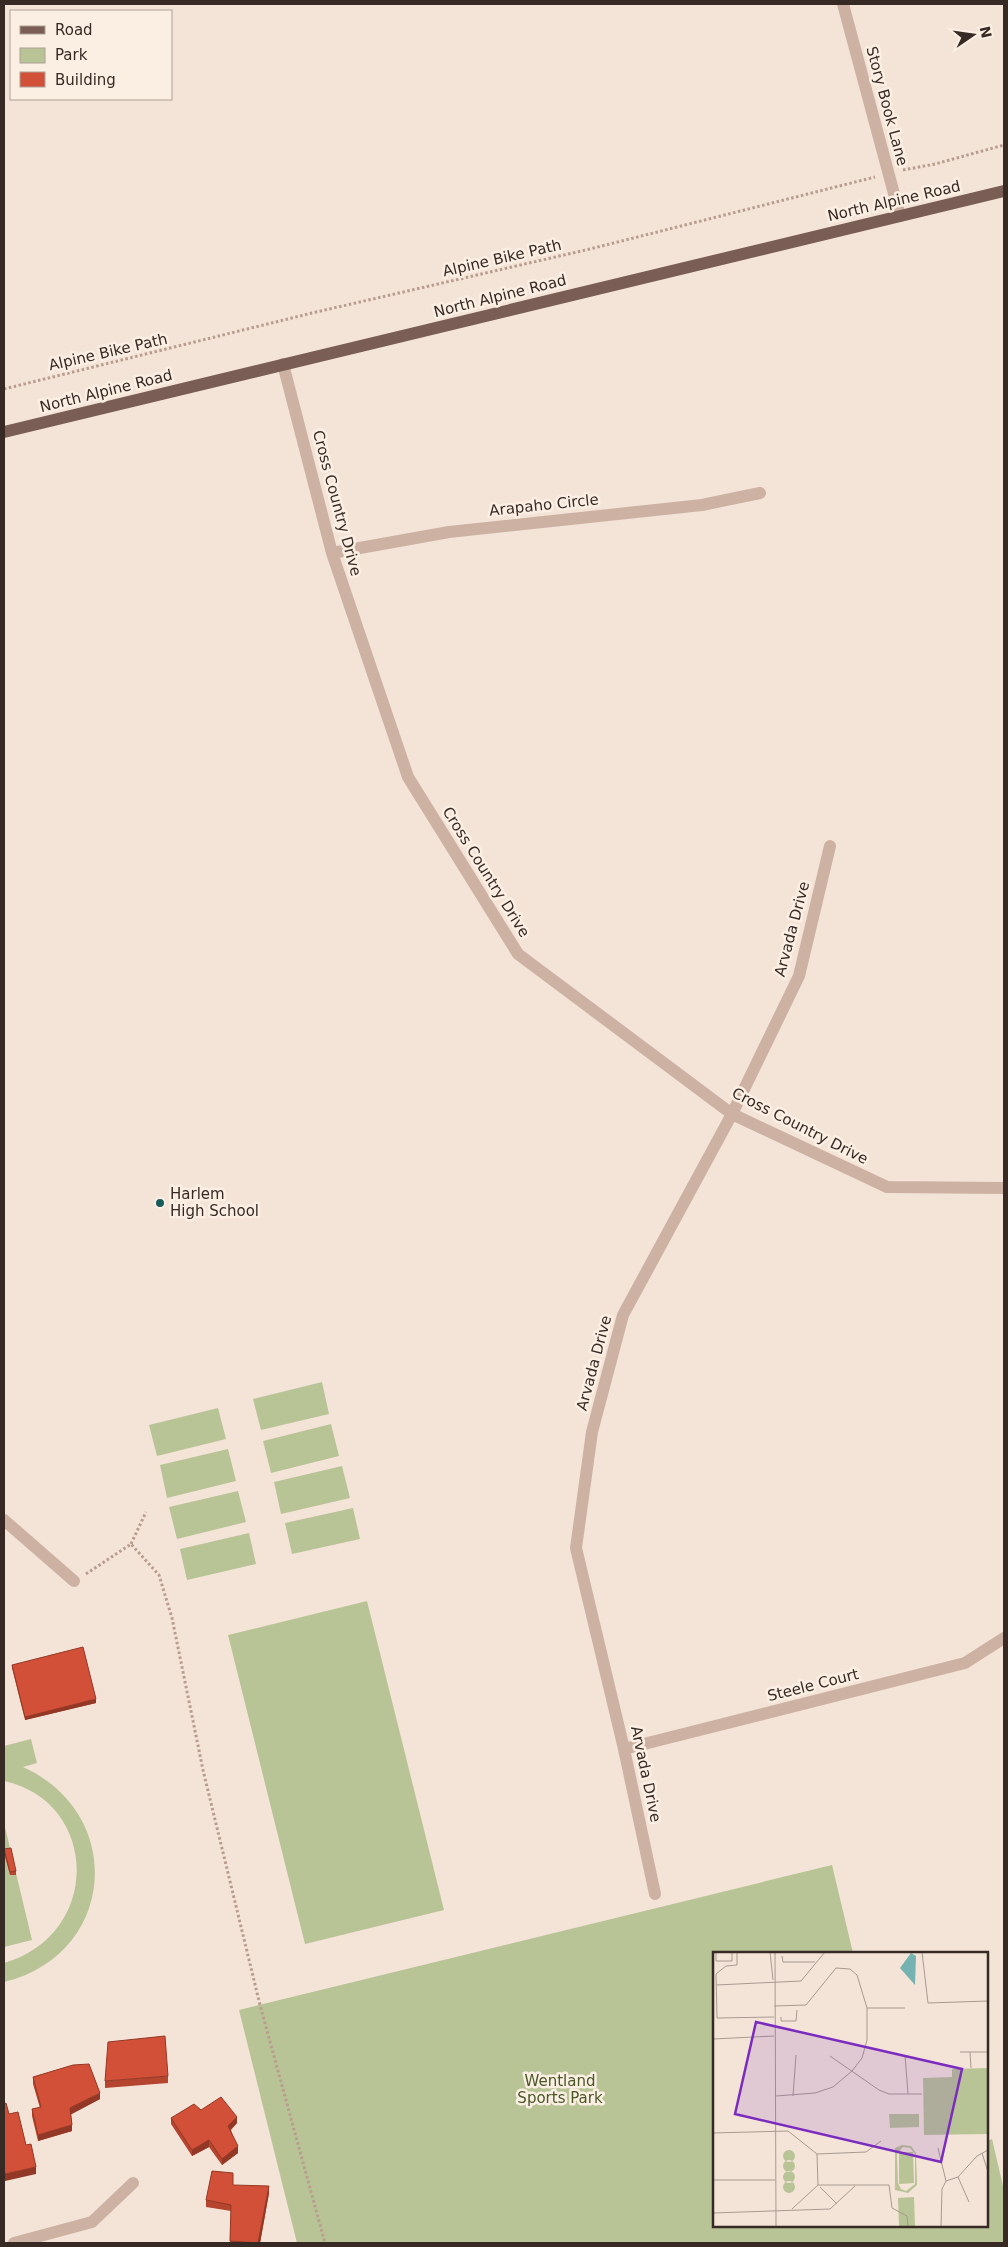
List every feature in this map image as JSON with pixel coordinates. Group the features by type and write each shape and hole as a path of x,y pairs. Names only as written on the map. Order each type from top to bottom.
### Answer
{"main road":[{"name":"North Alpine Road","path":"4,432 1004,191"}],"street":[{"name":"Story Book Lane","path":"843,4 900,216"},
{"name":"Cross Country Drive","path":"283,364 332,553 408,777 518,954 732,1114 887,1187 1004,1188"},
{"name":"Arapaho Circle","path":"332,553 449,532 702,505 760,493"},
{"name":"Arvada Drive","path":"655,1894 624,1749 576,1548 592,1432 623,1315 732,1114 799,976 830,846"},
{"path":"4,1520 74,1581"},
{"name":"Steele Court","path":"624,1749 965,1663 1004,1638"},
{"path":"14,2243 92,2222 133,2183"}],"path":[{"name":"Alpine Bike Path","path":"4,389 312,314 590,250 650,233 752,209 823,188 935,164 1004,145"},
{"path":"74,1581 131,1544 146,1512"},
{"path":"131,1544 159,1575 172,1618 203,1770 260,2005 325,2243"}],"green space":[{"path":"322,1382 329,1414 261,1430 253,1399"},
{"path":"218,1408 226,1439 157,1456 149,1425"},
{"path":"331,1424 339,1456 271,1473 263,1441"},
{"path":"228,1449 236,1481 167,1498 160,1465"},
{"path":"342,1466 350,1498 281,1514 274,1482"},
{"path":"238,1491 246,1522 177,1539 169,1507"},
{"path":"353,1508 360,1539 292,1554 285,1523"},
{"path":"249,1533 256,1564 187,1580 180,1549"},
{"path":"367,1601 444,1910 305,1944 228,1635"},
{"path":"31,1739 37,1763 23,1767 57,1789 80,1817 92,1849 94,1882 87,1914 69,1944 41,1967 4,1982 4,1963 36,1948 59,1926 72,1899 77,1869 72,1840 58,1814 36,1794 4,1781 4,1746"},
{"path":"4,1823 32,1940 4,1947"},
{"name":"Wentland Sports Park","path":"832,1865 853,1952 713,1952 713,2227 988,2227 988,2141 992,2139 1004,2190 1004,2243 297,2243 239,2010"}],"building":[{"path":"83,1647 96,1699 25,1717 12,1665"},
{"path":"11,1848 16,1871 10,1872 4,1849"},
{"path":"165,2036 168,2076 105,2081 108,2042"},
{"path":"89,2064 100,2093 70,2108 72,2125 38,2135 32,2109 41,2107 33,2077 73,2065"},
{"path":"221,2097 237,2117 228,2126 238,2146 222,2159 209,2140 192,2150 171,2118 194,2104 201,2110"},
{"path":"6,2103 9,2114 18,2112 26,2145 31,2144 36,2167 5,2174 4,2104"},
{"path":"212,2171 233,2173 233,2185 269,2186 258,2243 230,2241 231,2205 206,2200"}],"place":[{"name":"Harlem High School","path":"160,1203"}]}
